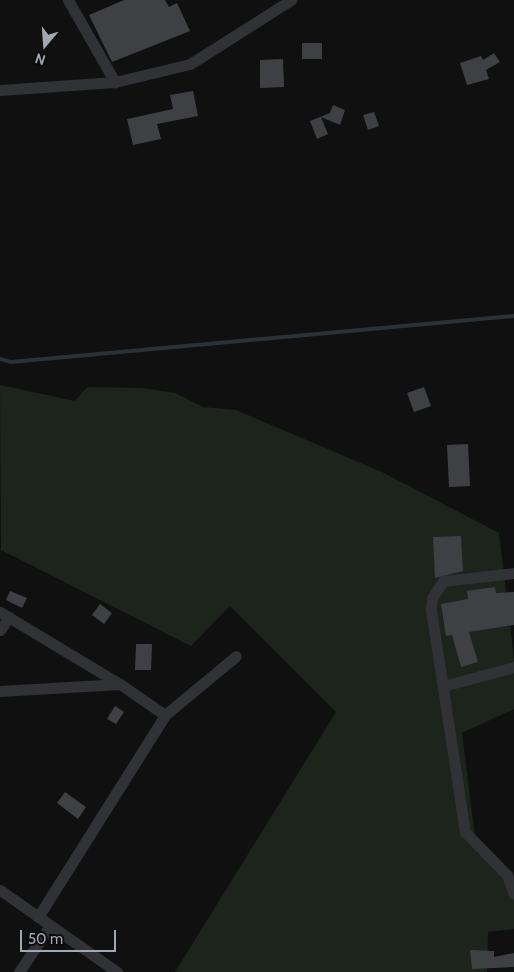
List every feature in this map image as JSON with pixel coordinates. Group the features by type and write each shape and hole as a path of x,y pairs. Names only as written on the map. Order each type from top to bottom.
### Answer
{"street":[{"path":"68,0 115,82"},
{"path":"0,90 115,82 190,64 291,0"},
{"path":"514,573 443,581 437,587 431,610 465,832 507,875 514,894"},
{"path":"0,630 5,614 120,684 165,716"},
{"path":"38,917 165,716 236,656"},
{"path":"444,686 514,667"},
{"path":"0,691 120,684"},
{"path":"0,890 49,927 117,972"},
{"path":"19,972 49,927"}],"shaded area":[{"path":"0,385 75,401 87,387 142,388 175,393 203,407 236,410 382,472 499,533 514,658 514,709 462,733 477,853 514,878 514,929 488,932 487,972 175,972 336,712 230,606 191,646 1,550"}],"building":[{"path":"124,0 165,0 169,7 177,3 190,31 112,62 89,15"},
{"path":"302,43 322,43 322,59 302,59"},
{"path":"494,53 500,62 486,70 489,79 467,85 460,63 481,56 483,60"},
{"path":"283,59 284,87 260,88 260,60"},
{"path":"193,91 198,116 157,124 161,139 133,145 127,119 173,109 170,95"},
{"path":"333,105 345,110 340,125 321,117 328,134 317,139 310,121 330,113"},
{"path":"374,112 379,126 368,130 363,115"},
{"path":"424,387 431,406 414,412 407,393"},
{"path":"468,444 470,486 449,487 447,445"},
{"path":"461,536 463,571 435,578 433,537"},
{"path":"495,587 496,593 514,592 514,625 469,632 478,662 461,667 452,635 446,636 441,604 468,599 467,591"},
{"path":"10,591 27,598 22,608 6,600"},
{"path":"100,604 112,613 104,624 92,615"},
{"path":"136,644 152,644 151,670 135,670"},
{"path":"115,706 124,712 116,724 107,719"},
{"path":"65,792 86,807 78,819 57,803"},
{"path":"470,950 494,951 494,957 514,953 514,967 472,969"}],"waterway":[{"path":"0,359 11,362 514,316"}]}
